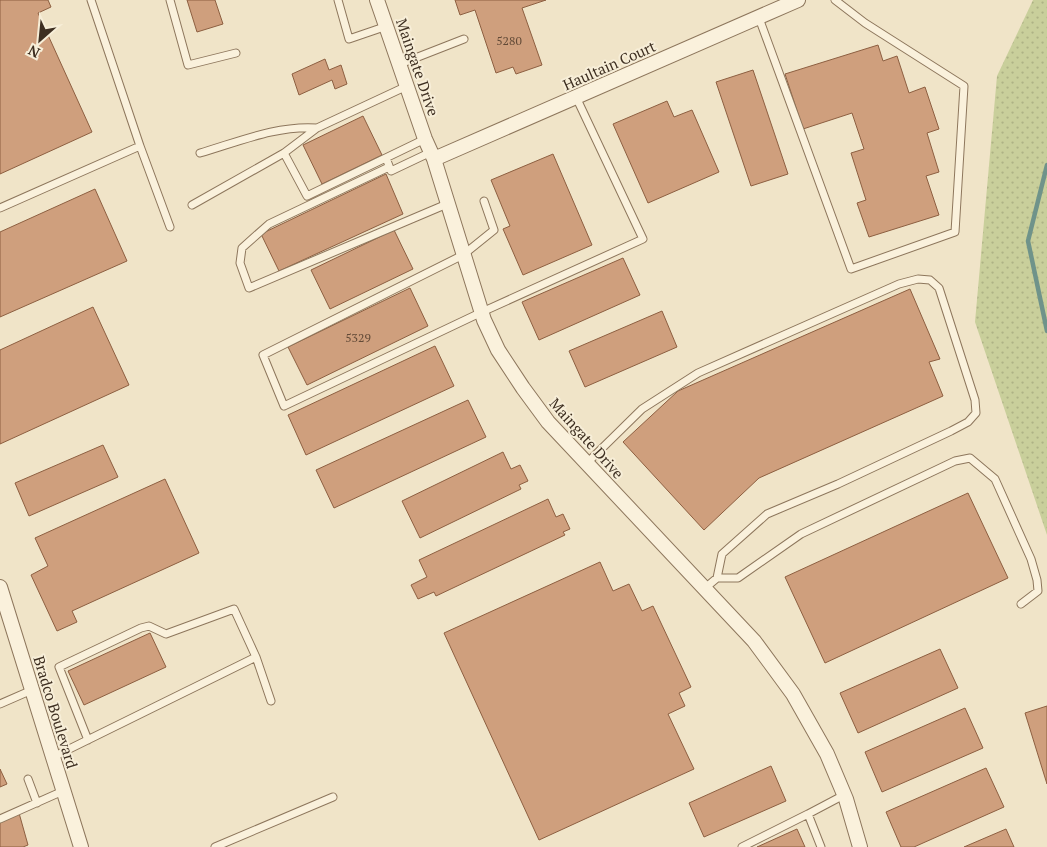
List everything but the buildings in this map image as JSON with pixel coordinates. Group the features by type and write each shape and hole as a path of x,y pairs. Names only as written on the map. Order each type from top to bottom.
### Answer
{"street":[{"name":"Maingate Drive","path":"378,0 430,150 484,320 498,350 548,422 754,641 793,694 827,754 844,795 860,847"},
{"name":"Haultain Court","path":"430,150 576,97 798,0"},
{"name":"Bradco Boulevard","path":"0,587 81,847"}],"lane":[{"path":"91,0 140,146 170,227"},
{"path":"170,0 188,66 236,53"},
{"path":"338,0 349,39 387,26"},
{"path":"759,18 851,270 956,232 964,86 865,23 835,0"},
{"path":"400,64 464,39"},
{"path":"192,205 284,153 317,128 407,86"},
{"path":"484,201 494,230 464,255 263,355 284,406 482,312 643,239 576,97"},
{"path":"200,153 262,134 300,127 317,128"},
{"path":"0,208 140,146"},
{"path":"284,153 308,196 386,158 430,150"},
{"path":"386,158 390,171 430,150"},
{"path":"389,167 269,224 255,236 242,248 240,263 249,288 447,204"},
{"path":"587,463 642,410 698,373 899,284 918,279 930,280 939,288 975,400 976,413 968,422 950,431 838,484 767,514 722,554 717,578 704,589"},
{"path":"717,578 738,578 800,534 955,461 970,458 995,479 1038,580 1038,591 1021,604"},
{"path":"88,740 59,667 149,626 166,634 234,609 256,658 271,701"},
{"path":"53,757 256,658"},
{"path":"0,704 32,690"},
{"path":"28,779 37,803"},
{"path":"0,819 63,791"},
{"path":"742,847 844,795"},
{"path":"215,847 333,797"},
{"path":"808,814 821,847"}],"green space":[{"path":"1033,0 1047,0 1047,535 975,322 997,76"}],"waterway":[{"path":"1047,165 1028,241 1047,331"}]}
